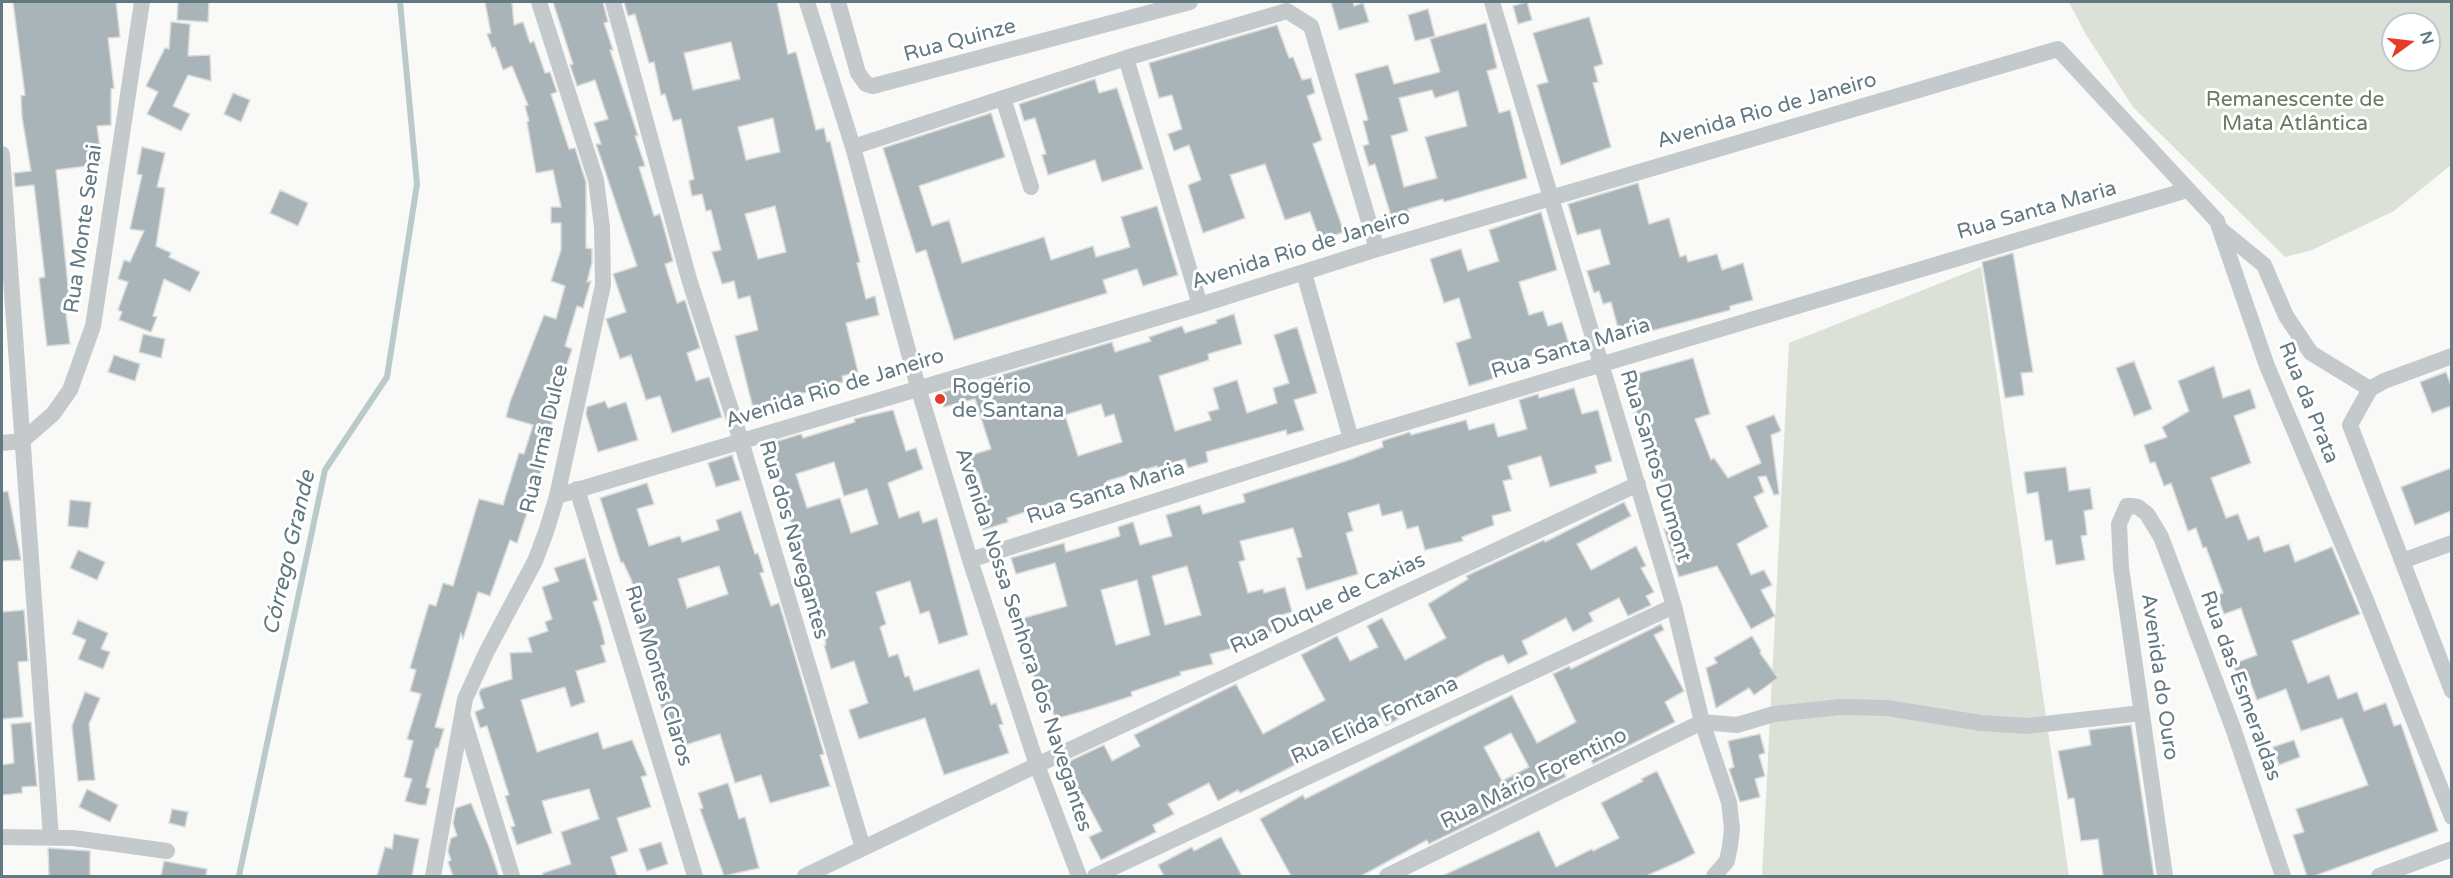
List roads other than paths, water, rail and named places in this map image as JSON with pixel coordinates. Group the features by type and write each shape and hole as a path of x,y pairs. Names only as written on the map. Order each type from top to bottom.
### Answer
{"street":[{"name":"Rua Monte Senai","path":"22,441 53,414 70,390 93,326 142,2"},
{"name":"Rua Irmã Dulce","path":"433,876 465,699 534,561 557,496 601,295 603,252 596,180 539,2"},
{"name":"Rua dos Navegantes","path":"613,2 689,279 741,441 818,707 863,848"},
{"name":"Avenida Nossa Senhora dos Navegantes","path":"807,2 853,147 918,387 970,560 1037,765 1079,876"},
{"name":"Rua Quinze","path":"838,2 858,73 866,84 881,86 1190,2"},
{"name":"Rua Santos Dumont","path":"1492,2 1674,606 1702,722 1729,802 1732,829 1727,861 1715,876"},
{"path":"853,147 1126,58 1287,10 1311,27 1377,249"},
{"name":"Avenida Rio de Janeiro","path":"557,496 1200,305 1377,249 2058,49"},
{"name":"Rua da Prata","path":"2058,49 2217,221 2267,366 2366,600 2451,817"},
{"path":"1126,58 1200,305"},
{"path":"1003,98 1031,187"},
{"path":"2,154 51,837"},
{"name":"Rua Santa Maria","path":"970,560 1351,439 2187,190"},
{"path":"2219,228 2264,265 2286,316 2311,353 2370,389"},
{"path":"1304,273 1351,439"},
{"path":"2451,356 2370,389 2350,426 2451,691"},
{"path":"2,443 22,441"},
{"name":"Rua Duque de Caxias","path":"805,876 1638,484"},
{"name":"Rua Montes Claros","path":"577,489 695,876"},
{"name":"Avenida do Ouro","path":"2147,514 2138,507 2127,506 2120,524 2121,568 2165,876"},
{"name":"Rua das Esmeraldas","path":"2147,514 2161,537 2171,561 2233,728 2283,876"},
{"path":"2402,561 2451,543"},
{"name":"Rua Elida Fontana","path":"1095,876 1674,606"},
{"path":"1702,722 1737,725 1774,714 1841,706 1887,708 1981,723 2027,726 2142,713"},
{"path":"462,713 512,876"},
{"name":"Rua Mário Forentino","path":"1387,876 1702,722"},
{"path":"2,837 101,840 167,851"},
{"path":"2379,876 2451,849"}],"waterway":[{"name":"Córrego Grande","path":"239,876 325,470 387,377 417,184 400,2"}],"place":[{"name":"Rogério de Santana","path":"940,399"}],"park label":[{"name":"Remanescente de Mata Atlântica","path":"2295,112"}]}
